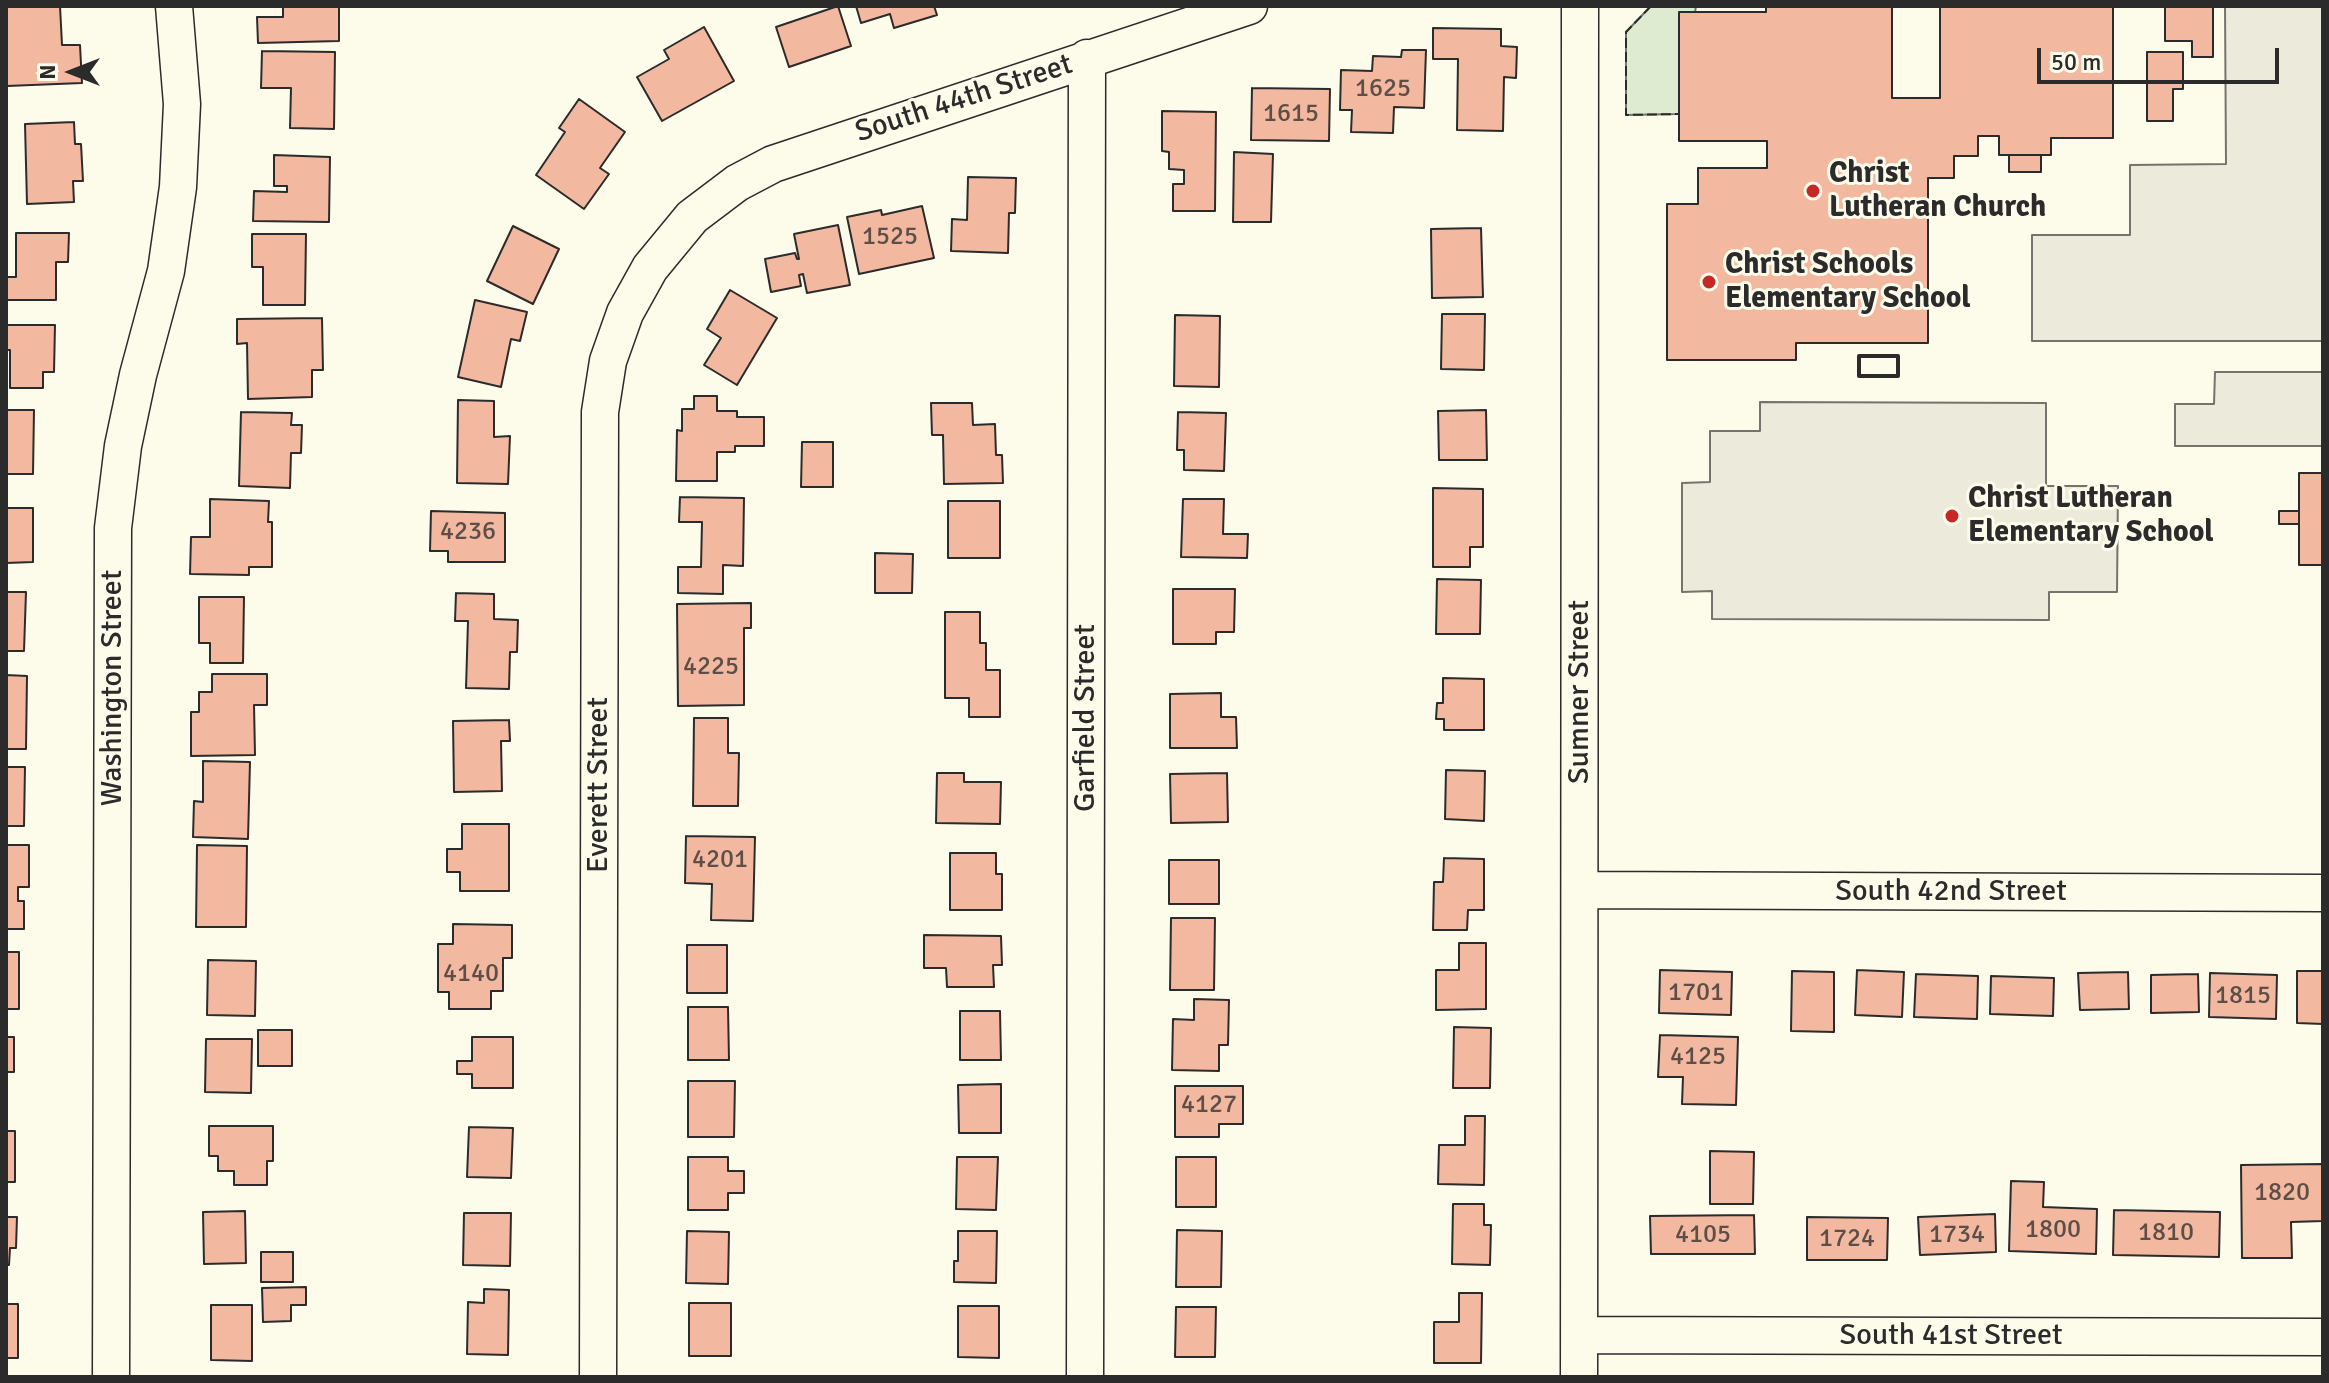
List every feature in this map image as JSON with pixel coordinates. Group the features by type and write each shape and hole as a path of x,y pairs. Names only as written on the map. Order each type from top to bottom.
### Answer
{"street":[{"name":"Washington Street","path":"111,1377 113,528 123,446 166,271 178,187 182,104 174,6"},
{"name":"South 44th Street","path":"692,217 737,183 773,164 1249,6"},
{"name":"Sumner Street","path":"1579,1377 1580,6"},
{"name":"Garfield Street","path":"1085,1377 1087,58"},
{"name":"Everett Street","path":"598,1377 600,412 608,361 625,313 650,268 692,217"},
{"name":"South 42nd Street","path":"1580,890 2323,893"},
{"name":"South 41st Street","path":"1579,1335 2323,1337"}],"green space":[{"path":"1651,6 1696,6 1679,114 1626,115 1626,32"}],"shaded area":[{"path":"2225,6 2323,6 2323,341 2032,341 2032,235 2130,235 2130,165 2226,164"},
{"path":"2215,372 2323,372 2323,446 2175,446 2175,404 2214,404"},
{"path":"1760,402 2046,403 2046,486 2118,486 2117,592 2049,592 2049,620 1712,619 1712,591 1682,592 1682,483 1710,482 1710,431 1760,431"}],"building":[{"path":"6,6 60,6 62,45 80,45 82,83 7,86"},
{"path":"283,6 339,6 339,41 258,43 257,17 283,17"},
{"path":"838,6 851,46 789,67 776,27"},
{"path":"856,6 934,6 937,15 894,28 890,14 861,23"},
{"name":"Christ Lutheran Church","path":"1766,6 1892,6 1892,98 1940,98 1940,6 2113,6 2113,138 2051,138 2051,155 1999,155 1999,136 1978,136 1978,156 1954,156 1954,178 1928,178 1928,343 1796,343 1796,360 1667,360 1667,204 1698,204 1698,168 1767,168 1767,141 1679,141 1679,12 1766,12"},
{"path":"2165,6 2213,6 2213,57 2192,57 2192,41 2165,41"},
{"path":"704,27 734,81 662,121 637,77 669,59 664,50"},
{"path":"1433,28 1501,29 1501,46 1517,47 1516,78 1504,77 1503,131 1457,130 1458,59 1433,59"},
{"path":"1402,50 1426,50 1424,108 1394,107 1393,133 1351,132 1352,110 1340,110 1341,70 1372,71 1373,56 1401,57"},
{"path":"262,51 335,52 334,129 290,128 291,88 261,88"},
{"path":"2147,52 2183,52 2183,89 2173,89 2173,121 2147,121"},
{"path":"1252,88 1330,89 1329,141 1251,140"},
{"path":"579,99 625,132 600,168 609,174 584,209 536,175 565,132 559,128"},
{"path":"1162,111 1216,112 1215,211 1173,211 1173,184 1184,184 1184,170 1169,169 1169,152 1162,151"},
{"path":"74,122 75,144 81,144 83,181 73,181 74,202 27,204 25,124"},
{"path":"1234,152 1273,154 1271,222 1233,222"},
{"path":"274,155 330,157 329,222 253,221 254,191 287,192 287,186 274,186"},
{"path":"2009,155 2041,155 2041,172 2009,172"},
{"path":"968,177 1016,178 1015,213 1009,213 1008,253 951,251 952,219 967,220"},
{"path":"922,206 934,258 859,274 847,217 881,210 882,215"},
{"path":"838,225 850,285 807,293 803,274 799,275 801,286 771,292 765,259 795,253 799,259 794,234"},
{"path":"513,226 559,249 533,304 487,281"},
{"path":"1481,228 1483,297 1432,298 1431,229"},
{"path":"16,233 69,233 68,262 56,262 56,300 6,300 6,277 16,277"},
{"path":"252,234 306,234 305,305 263,305 263,267 252,267"},
{"path":"730,290 777,318 737,385 704,365 721,338 707,329"},
{"path":"475,300 527,312 520,341 511,339 501,387 458,377"},
{"path":"1442,314 1485,314 1484,370 1441,369"},
{"path":"1175,315 1220,316 1219,387 1174,386"},
{"path":"322,318 323,370 312,370 312,397 248,399 247,343 237,344 237,319"},
{"path":"6,325 55,325 54,372 43,372 43,388 10,388 10,350 6,350"},
{"path":"694,396 717,396 717,411 737,411 737,417 764,417 764,446 735,446 735,452 717,452 717,481 676,481 677,430 682,431 682,409 694,409"},
{"path":"458,400 494,401 494,437 510,436 508,484 457,483"},
{"path":"931,403 972,403 973,425 995,424 996,455 1002,455 1003,483 944,484 943,435 932,435"},
{"path":"6,410 34,410 33,474 6,474"},
{"path":"1486,410 1487,460 1439,460 1438,411"},
{"path":"241,412 292,413 291,425 302,425 301,453 291,453 290,488 239,486"},
{"path":"1178,412 1226,413 1224,471 1184,470 1184,450 1177,450"},
{"path":"802,442 833,442 833,487 801,487"},
{"path":"2299,473 2323,473 2323,565 2299,565"},
{"path":"1433,488 1483,489 1483,547 1470,547 1470,567 1433,567"},
{"path":"680,497 744,498 743,566 723,565 723,594 678,593 678,567 701,567 702,522 679,522"},
{"path":"210,499 269,501 272,567 249,567 249,575 190,574 191,537 210,537"},
{"path":"1183,499 1224,499 1223,534 1248,534 1247,558 1181,557"},
{"path":"948,501 1000,501 1000,558 948,558"},
{"path":"6,508 33,508 33,562 6,563"},
{"path":"431,511 505,513 505,562 448,562 448,551 430,551"},
{"path":"2279,511 2299,511 2299,524 2279,524"},
{"path":"875,553 913,554 912,593 875,593"},
{"path":"1437,579 1481,580 1480,634 1436,634"},
{"path":"1173,589 1235,589 1234,632 1216,632 1216,644 1173,644"},
{"path":"6,592 26,592 24,651 6,651"},
{"path":"456,593 494,594 494,619 518,620 517,652 510,652 509,689 466,688 468,621 455,621"},
{"path":"199,597 244,597 243,663 210,663 210,643 199,643"},
{"path":"751,603 751,628 744,628 744,705 678,706 677,604"},
{"path":"945,612 980,612 980,643 986,643 986,670 1000,670 1000,717 969,717 969,698 945,698"},
{"path":"212,674 267,674 267,705 254,705 255,755 191,756 191,712 199,712 199,692 212,692"},
{"path":"6,675 27,676 26,749 6,749"},
{"path":"1443,678 1484,679 1484,730 1444,730 1444,719 1436,719 1437,703 1443,703"},
{"path":"1221,693 1221,717 1236,717 1237,748 1170,748 1170,694"},
{"path":"694,718 728,718 728,753 739,753 738,806 693,806"},
{"path":"509,720 510,741 501,741 502,791 454,792 453,721"},
{"path":"203,761 250,762 248,839 193,837 194,801 203,802"},
{"path":"6,767 25,767 24,826 6,826"},
{"path":"1446,770 1485,771 1484,821 1445,819"},
{"path":"937,773 964,773 964,782 1001,782 1000,824 936,823"},
{"path":"1227,773 1228,822 1171,823 1170,774"},
{"path":"462,824 509,824 509,891 460,891 460,872 447,872 447,849 462,849"},
{"path":"686,836 755,837 753,921 711,920 712,884 685,883"},
{"path":"6,845 29,845 29,887 18,887 18,901 24,901 24,929 6,929"},
{"path":"197,845 247,846 246,927 196,927"},
{"path":"950,853 996,853 996,874 1002,874 1002,910 950,910"},
{"path":"1444,858 1484,859 1484,910 1468,910 1467,930 1433,930 1434,882 1443,882"},
{"path":"1169,860 1219,860 1219,904 1169,904"},
{"path":"1171,918 1215,918 1214,990 1170,990"},
{"path":"453,924 512,925 512,958 503,958 503,991 491,991 491,1009 449,1009 449,992 438,992 438,944 453,944"},
{"path":"924,935 1001,936 1002,965 993,965 994,987 947,987 946,968 924,968"},
{"path":"1459,943 1486,943 1486,1009 1436,1010 1436,970 1459,970"},
{"path":"687,945 727,945 727,993 687,993"},
{"path":"6,952 19,952 19,1009 6,1009"},
{"path":"208,960 256,961 255,1016 207,1015"},
{"path":"1660,970 1732,972 1731,1015 1659,1013"},
{"path":"1857,970 1904,972 1902,1017 1855,1015"},
{"path":"1792,971 1834,972 1834,1032 1791,1031"},
{"path":"2297,971 2323,971 2323,1024 2297,1023"},
{"path":"2128,972 2129,1009 2080,1010 2078,973"},
{"path":"2210,973 2277,975 2276,1019 2209,1017"},
{"path":"1916,974 1978,976 1977,1019 1914,1017"},
{"path":"2198,974 2199,1012 2151,1013 2151,975"},
{"path":"1991,976 2054,978 2053,1016 1990,1014"},
{"path":"1194,999 1229,1000 1228,1045 1219,1045 1219,1071 1172,1070 1173,1019 1194,1020"},
{"path":"688,1007 728,1007 729,1060 688,1060"},
{"path":"960,1011 1000,1011 1001,1060 960,1060"},
{"path":"1454,1027 1491,1028 1490,1088 1453,1088"},
{"path":"258,1030 292,1030 292,1066 258,1066"},
{"path":"1660,1035 1738,1037 1736,1105 1682,1104 1683,1077 1658,1077"},
{"path":"6,1037 14,1037 14,1072 6,1072"},
{"path":"472,1037 513,1037 513,1088 472,1088 472,1074 457,1074 457,1061 472,1061"},
{"path":"206,1039 252,1039 251,1093 205,1092"},
{"path":"688,1081 735,1081 734,1137 688,1137"},
{"path":"1001,1084 1001,1133 959,1133 958,1085"},
{"path":"1175,1086 1243,1086 1243,1124 1219,1124 1219,1137 1175,1137"},
{"path":"1465,1116 1485,1116 1484,1185 1438,1184 1439,1145 1465,1145"},
{"path":"209,1126 273,1126 273,1161 267,1161 267,1185 234,1185 234,1171 218,1171 218,1156 209,1156"},
{"path":"469,1127 513,1128 511,1178 467,1177"},
{"path":"6,1131 15,1131 15,1182 6,1182"},
{"path":"1710,1151 1754,1152 1753,1204 1710,1204"},
{"path":"688,1157 728,1157 728,1171 744,1171 744,1193 728,1193 728,1210 688,1210"},
{"path":"957,1157 998,1157 996,1210 956,1209"},
{"path":"1176,1157 1216,1157 1216,1207 1176,1207"},
{"path":"2323,1164 2323,1221 2291,1222 2292,1258 2242,1258 2241,1165"},
{"path":"2011,1181 2044,1182 2043,1207 2097,1209 2096,1254 2009,1251"},
{"path":"1453,1204 1484,1204 1484,1225 1491,1225 1490,1265 1452,1264"},
{"path":"2114,1210 2220,1212 2219,1257 2113,1255"},
{"path":"245,1211 246,1263 204,1264 203,1212"},
{"path":"464,1213 511,1213 510,1266 463,1265"},
{"path":"1995,1214 1996,1252 1920,1255 1918,1217"},
{"path":"1754,1215 1755,1254 1651,1254 1650,1216"},
{"path":"6,1217 17,1217 16,1248 10,1248 9,1265 6,1265"},
{"path":"1807,1217 1888,1218 1887,1260 1807,1260"},
{"path":"1177,1230 1222,1231 1221,1287 1176,1287"},
{"path":"687,1231 729,1232 728,1284 686,1283"},
{"path":"958,1231 997,1231 996,1283 954,1282"},
{"path":"261,1252 293,1252 293,1282 261,1282"},
{"path":"306,1287 306,1305 291,1305 291,1321 263,1322 262,1288"},
{"path":"484,1289 509,1290 508,1355 467,1354 468,1302 484,1303"},
{"path":"1459,1293 1482,1293 1481,1363 1434,1363 1434,1322 1459,1322"},
{"path":"689,1303 731,1303 731,1356 689,1356"},
{"path":"6,1304 18,1304 18,1358 6,1358"},
{"path":"211,1305 252,1305 252,1361 211,1360"},
{"path":"958,1306 999,1306 999,1358 958,1357"},
{"path":"1176,1307 1216,1307 1215,1357 1175,1357"}],"fence":[{"path":"1651,6 1626,32 1626,115 1679,114"}],"wall":[{"path":"1859,356 1898,356 1898,376 1859,376 1859,356"}],"place":[{"name":"Christ Lutheran Church","path":"1813,191"},
{"name":"Christ Schools Elementary School","path":"1709,282"},
{"name":"Christ Lutheran Elementary School","path":"1952,516"}]}
